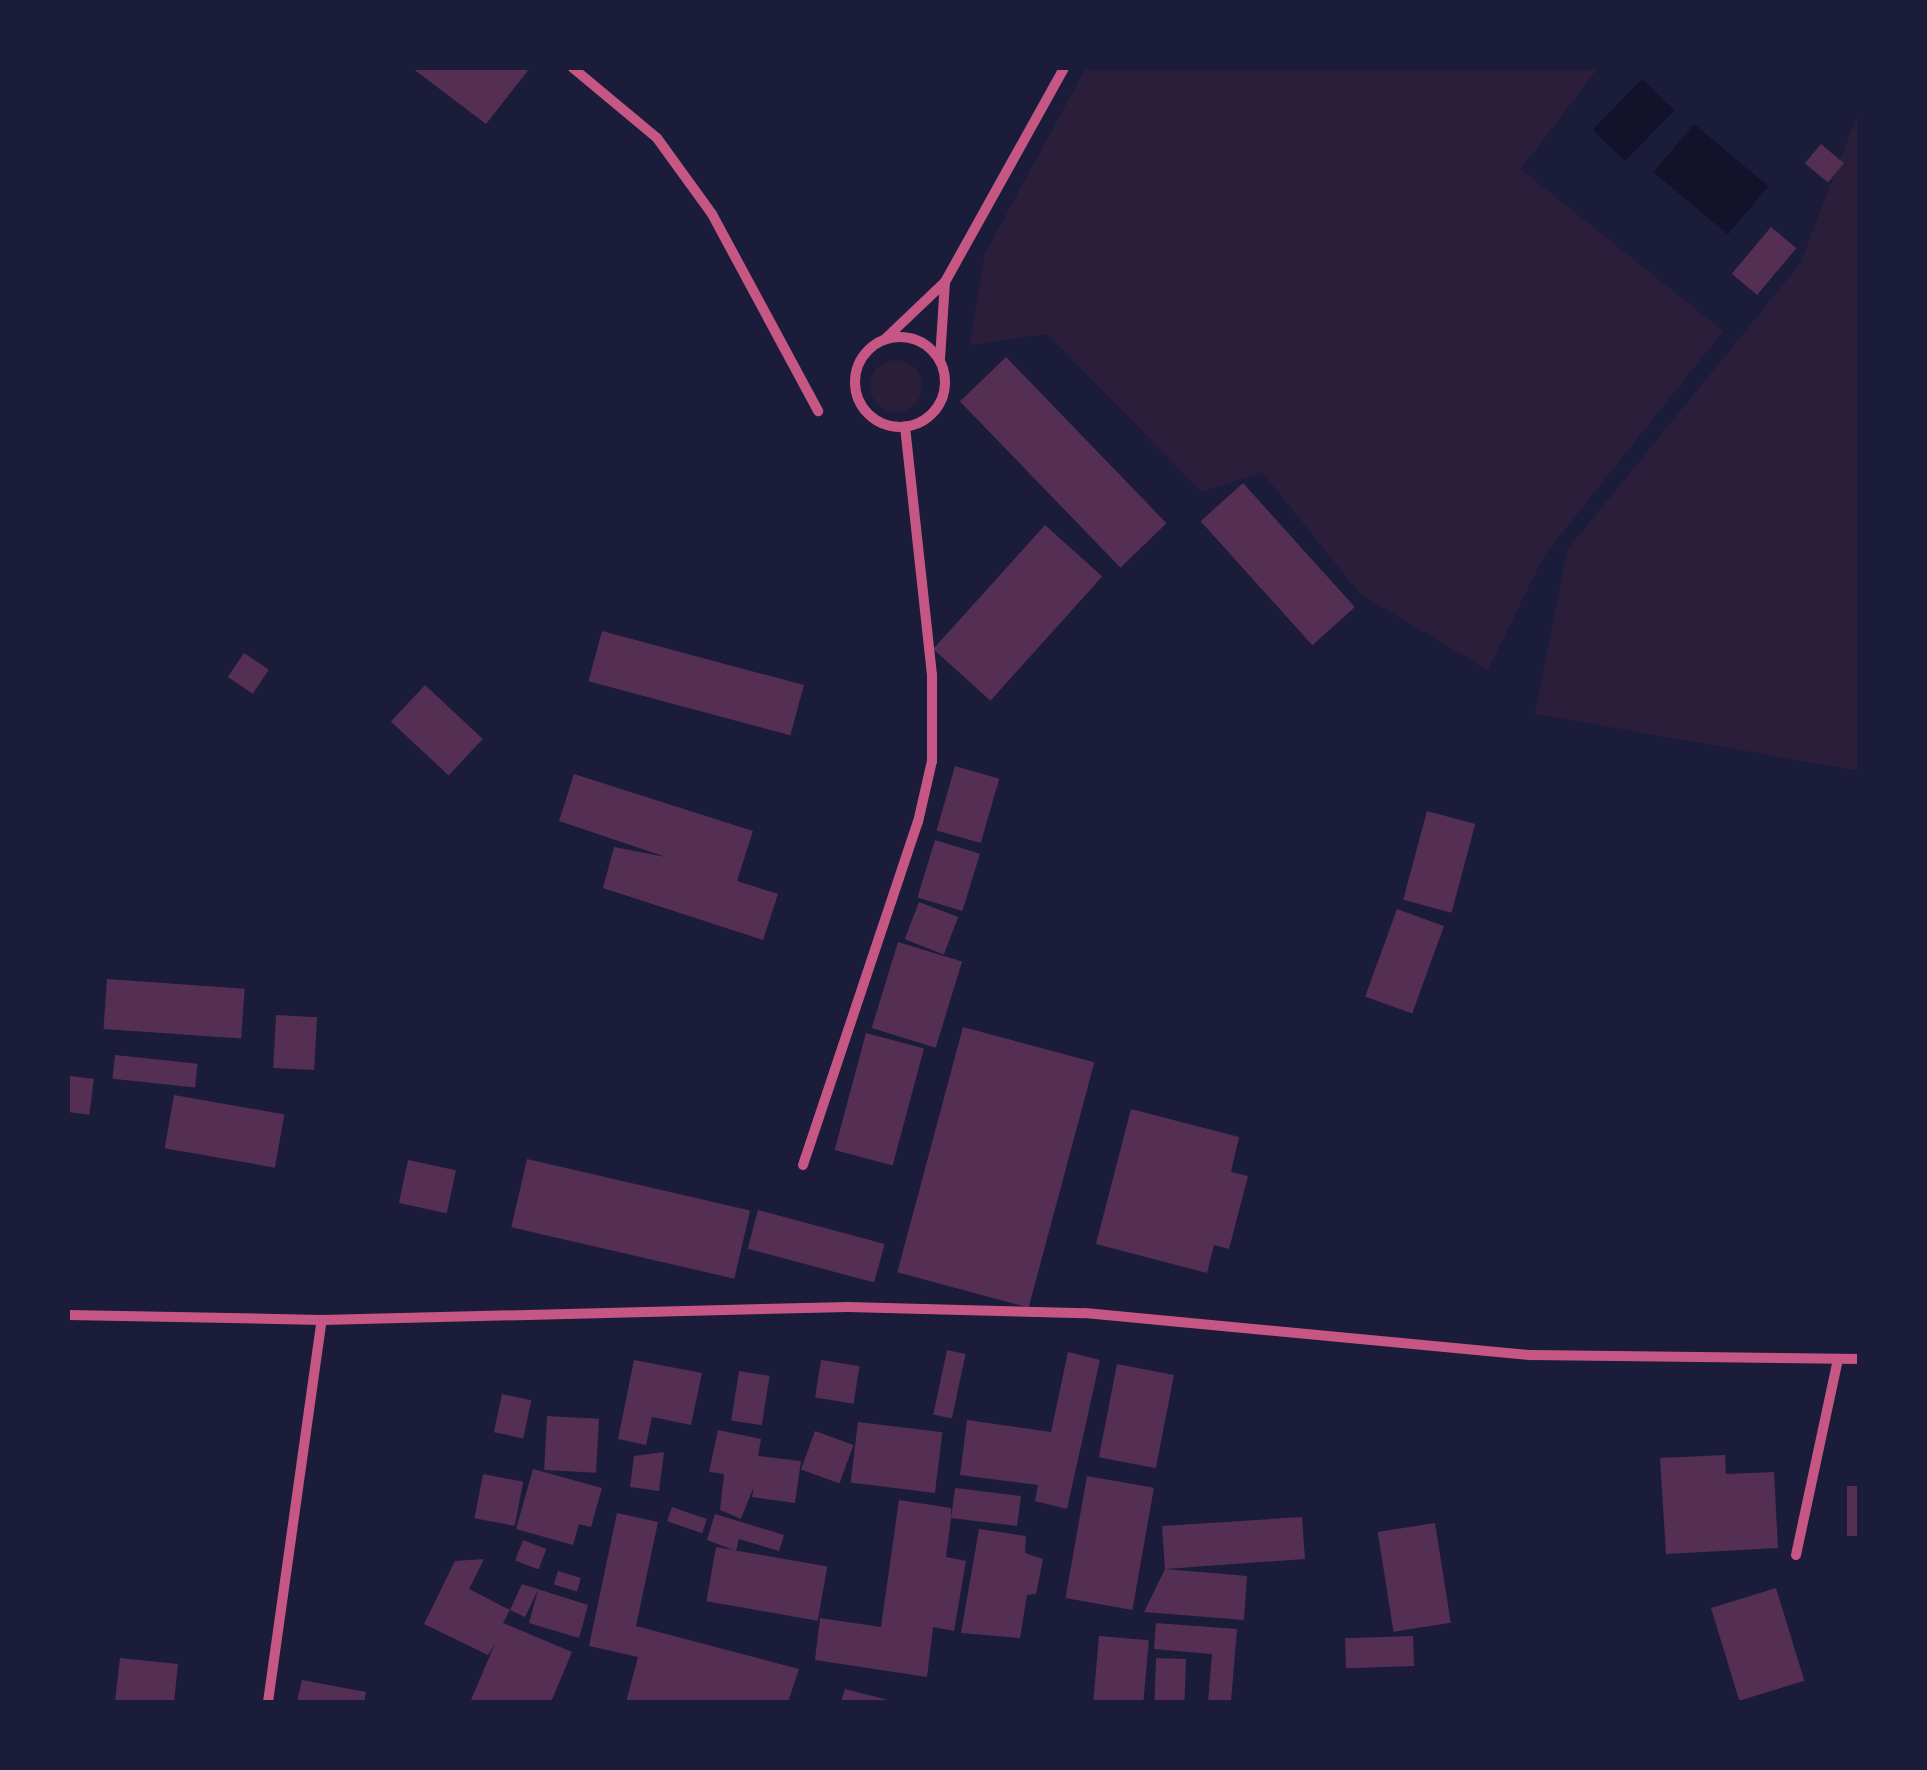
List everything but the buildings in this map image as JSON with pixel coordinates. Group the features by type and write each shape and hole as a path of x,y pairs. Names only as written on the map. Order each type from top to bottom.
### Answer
{"street":[{"path":"573,68 657,138 712,214 818,411"},
{"path":"946,282 941,402 920,422 905,426 877,420 858,395 857,368 946,282 1064,68"},
{"path":"884,340 915,339 940,359"},
{"path":"803,1165 918,822 932,761 936,724 905,426"},
{"path":"68,1315 322,1320 848,1307 1085,1313 1532,1355 1860,1360"},
{"path":"268,1702 322,1320"},
{"path":"1796,1555 1838,1359"}],"shaded area":[{"path":"1086,68 1598,68 1521,169 1723,331 1544,556 1488,670 1360,594 1262,472 1202,492 1047,334 970,345 984,255"},
{"path":"1642,79 1674,110 1625,161 1593,130"},
{"path":"1859,111 1859,771 1535,714 1567,550 1800,264"},
{"path":"1694,124 1768,186 1728,235 1654,172"},
{"path":"896,360 914,368 922,386 914,404 896,412 878,404 870,386 878,368"}]}
